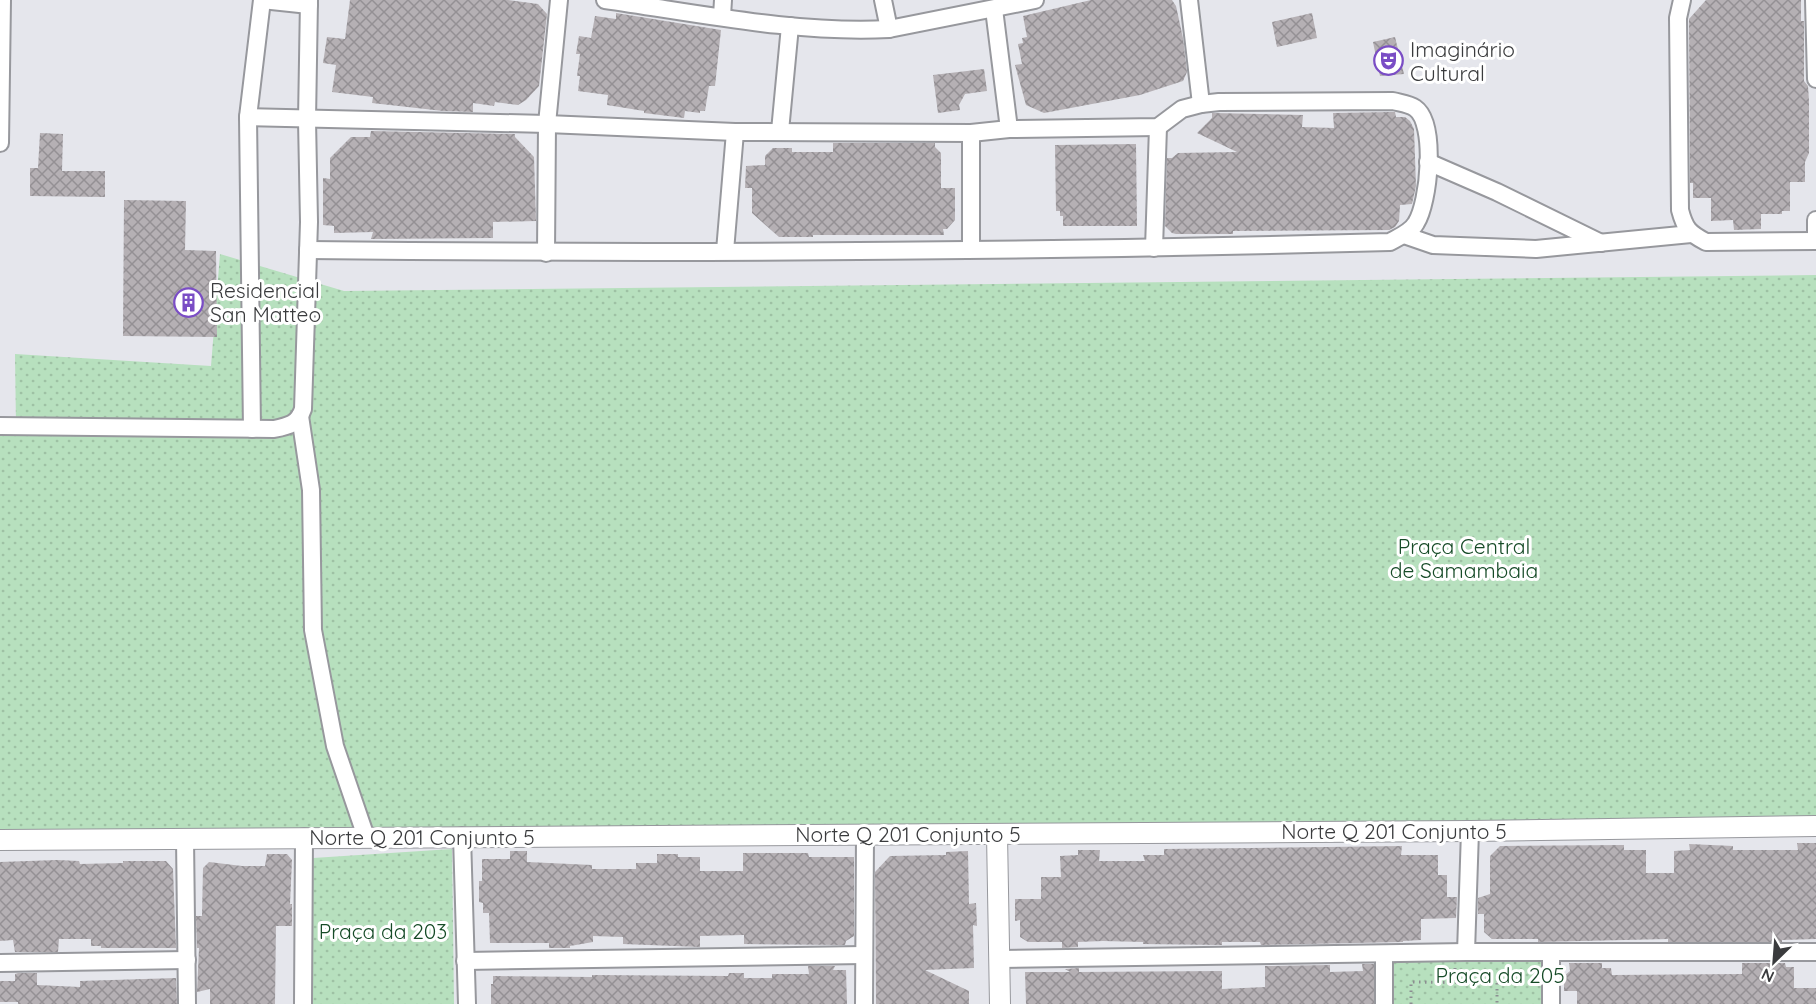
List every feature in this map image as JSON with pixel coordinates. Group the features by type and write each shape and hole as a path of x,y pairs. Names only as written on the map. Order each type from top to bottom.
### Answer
{"street":[{"path":"0,143 2,0"},
{"path":"0,426 252,429 274,429 292,425 300,416 303,409 308,250 309,3 262,0 248,117 252,429"},
{"path":"546,253 547,124 559,0"},
{"path":"605,0 723,8 790,26 847,30 889,29 1035,0"},
{"path":"883,0 889,29"},
{"path":"1190,0 1201,104"},
{"path":"1682,0 1679,4 1678,18 1680,210 1684,224 1691,234 1706,242 1816,241 1816,220"},
{"path":"1814,0 1816,79"},
{"path":"994,9 1009,129"},
{"path":"780,132 790,26"},
{"path":"248,117 547,124 735,132 971,132 1009,129 1158,127 1182,110 1201,104 1238,101 1393,101 1416,108 1427,128 1428,162 1426,194 1422,209 1416,225 1404,235 1390,242 1154,248 546,253 308,250"},
{"path":"1154,248 1158,127"},
{"path":"725,251 735,132"},
{"path":"971,132 971,249"},
{"path":"1428,162 1497,192 1602,243"},
{"path":"1404,235 1433,245 1536,249 1691,234"},
{"path":"300,416 311,490 314,630 335,746 366,837"},
{"name":"Norte Q 201 Conjunto 5","path":"0,840 1470,831 1816,826"},
{"path":"1466,952 1470,831"},
{"path":"997,834 1000,1004"},
{"path":"864,1004 865,835"},
{"path":"462,836 467,1004"},
{"path":"303,1004 304,837"},
{"path":"185,838 187,1004"},
{"path":"1000,959 1466,952 1551,954 1816,952"},
{"path":"1384,954 1384,1004"},
{"path":"1551,954 1551,1004"},
{"path":"465,961 864,955"},
{"path":"0,963 187,960"}],"path":[{"path":"1411,1004 1412,982 1455,981 1497,983 1497,1004"}],"green space":[{"name":"Praça Central de Samambaia","path":"220,254 344,291 1816,275 1816,835 0,842 0,426 16,426 15,354 211,366"},
{"name":"Praça da 203","path":"452,849 454,1004 313,1004 313,858"},
{"name":"Praça da 205","path":"1561,944 1560,1004 1378,1004 1378,947"}],"building":[{"path":"350,0 508,0 538,4 547,14 539,86 518,105 495,102 494,106 473,103 473,112 372,103 373,97 332,92 336,65 323,63 327,37 345,39"},
{"path":"1091,0 1172,0 1176,6 1183,38 1187,72 1183,81 1140,95 1044,113 1026,105 1015,65 1022,64 1018,44 1023,43 1022,38 1027,37 1023,16"},
{"path":"1706,0 1801,0 1801,21 1804,21 1804,81 1808,86 1809,101 1809,153 1805,162 1805,182 1790,182 1790,211 1782,211 1782,214 1761,214 1761,229 1734,230 1733,220 1711,221 1711,198 1693,198 1693,183 1690,183 1689,19"},
{"path":"616,13 721,30 715,86 709,86 705,111 700,111 700,113 685,111 684,118 644,113 644,111 607,105 608,95 578,91 580,76 577,76 580,54 576,54 579,36 591,38 595,16 616,19"},
{"path":"1312,13 1317,38 1277,47 1272,22"},
{"name":"Imaginário Cultural","path":"1395,37 1404,74 1380,76 1373,42"},
{"path":"984,69 987,91 965,94 959,105 960,110 938,113 933,75"},
{"path":"1395,112 1396,117 1405,117 1410,121 1414,129 1416,186 1412,204 1400,205 1399,221 1389,230 1233,231 1233,234 1176,234 1165,226 1167,158 1172,158 1178,153 1237,152 1197,133 1212,118 1212,113 1303,115 1302,127 1334,128 1333,113"},
{"path":"371,131 515,134 515,137 534,157 536,221 493,222 493,238 371,239 373,232 334,233 334,226 323,225 323,178 330,179 330,158 351,137 370,137"},
{"path":"40,133 63,134 62,171 105,171 105,197 30,196 30,168 38,168"},
{"path":"833,143 935,143 935,147 941,153 941,188 955,188 955,220 947,229 943,229 944,235 779,237 752,213 752,188 745,188 746,166 765,165 765,156 773,148 792,148 792,152 833,152"},
{"path":"1136,144 1137,226 1063,226 1063,216 1060,216 1060,211 1056,211 1055,145"},
{"path":"124,200 186,201 185,250 216,251 217,337 123,336"},
{"path":"1797,843 1816,843 1816,939 1782,940 1782,942 1668,942 1668,939 1538,942 1538,939 1492,939 1484,932 1484,914 1478,914 1478,898 1490,894 1490,856 1500,846 1624,845 1624,850 1646,850 1646,873 1674,873 1674,851 1690,850 1689,844 1733,846 1733,850 1798,850"},
{"path":"1402,846 1401,855 1438,855 1438,875 1447,875 1447,897 1457,897 1456,918 1421,919 1421,940 1261,945 1260,942 1222,942 1222,945 1103,941 1078,942 1078,947 1062,948 1062,942 1028,942 1020,937 1020,920 1015,921 1015,899 1041,899 1041,877 1061,877 1060,856 1078,855 1078,850 1100,850 1099,861 1145,861 1143,855 1164,855 1164,849"},
{"path":"510,851 527,851 527,862 592,865 592,869 636,869 636,863 657,863 657,854 678,854 678,857 700,857 700,871 743,871 743,853 808,853 809,857 854,857 854,936 846,941 845,945 744,944 744,935 700,936 700,947 623,944 623,937 593,936 593,942 570,946 570,948 549,948 549,943 490,943 489,913 483,913 483,903 479,902 482,859 510,859"},
{"path":"968,851 969,904 976,903 977,926 973,925 974,968 925,970 969,991 969,1004 876,1004 875,872 890,856 946,855 946,852"},
{"path":"267,854 287,854 292,860 290,904 292,904 292,926 276,926 275,1004 210,1004 210,989 197,992 199,948 197,948 196,916 202,916 203,868 209,862 265,866"},
{"path":"79,861 80,864 166,861 173,869 176,948 101,948 101,946 91,946 91,939 59,939 58,952 15,952 13,940 0,941 0,862"},
{"path":"1569,963 1602,963 1602,968 1611,968 1612,975 1742,974 1742,963 1785,963 1786,967 1794,967 1794,988 1816,988 1816,1004 1577,1004 1577,991 1564,991 1564,976 1570,971"},
{"path":"1362,964 1374,964 1374,1004 1026,1004 1025,972 1070,972 1065,969 1079,968 1079,972 1222,971 1222,989 1265,987 1265,966 1330,965 1330,972 1363,971"},
{"path":"808,966 835,966 833,970 846,970 847,1004 491,1004 493,976 728,976 729,973 744,973 744,978 772,978 772,974 809,974"},
{"path":"37,973 37,985 80,987 80,981 176,978 177,1004 0,1002 0,981 15,981 15,974"}],"place":[{"name":"Imaginário Cultural","path":"1389,61"},
{"name":"Residencial San Matteo","path":"189,302"}]}
